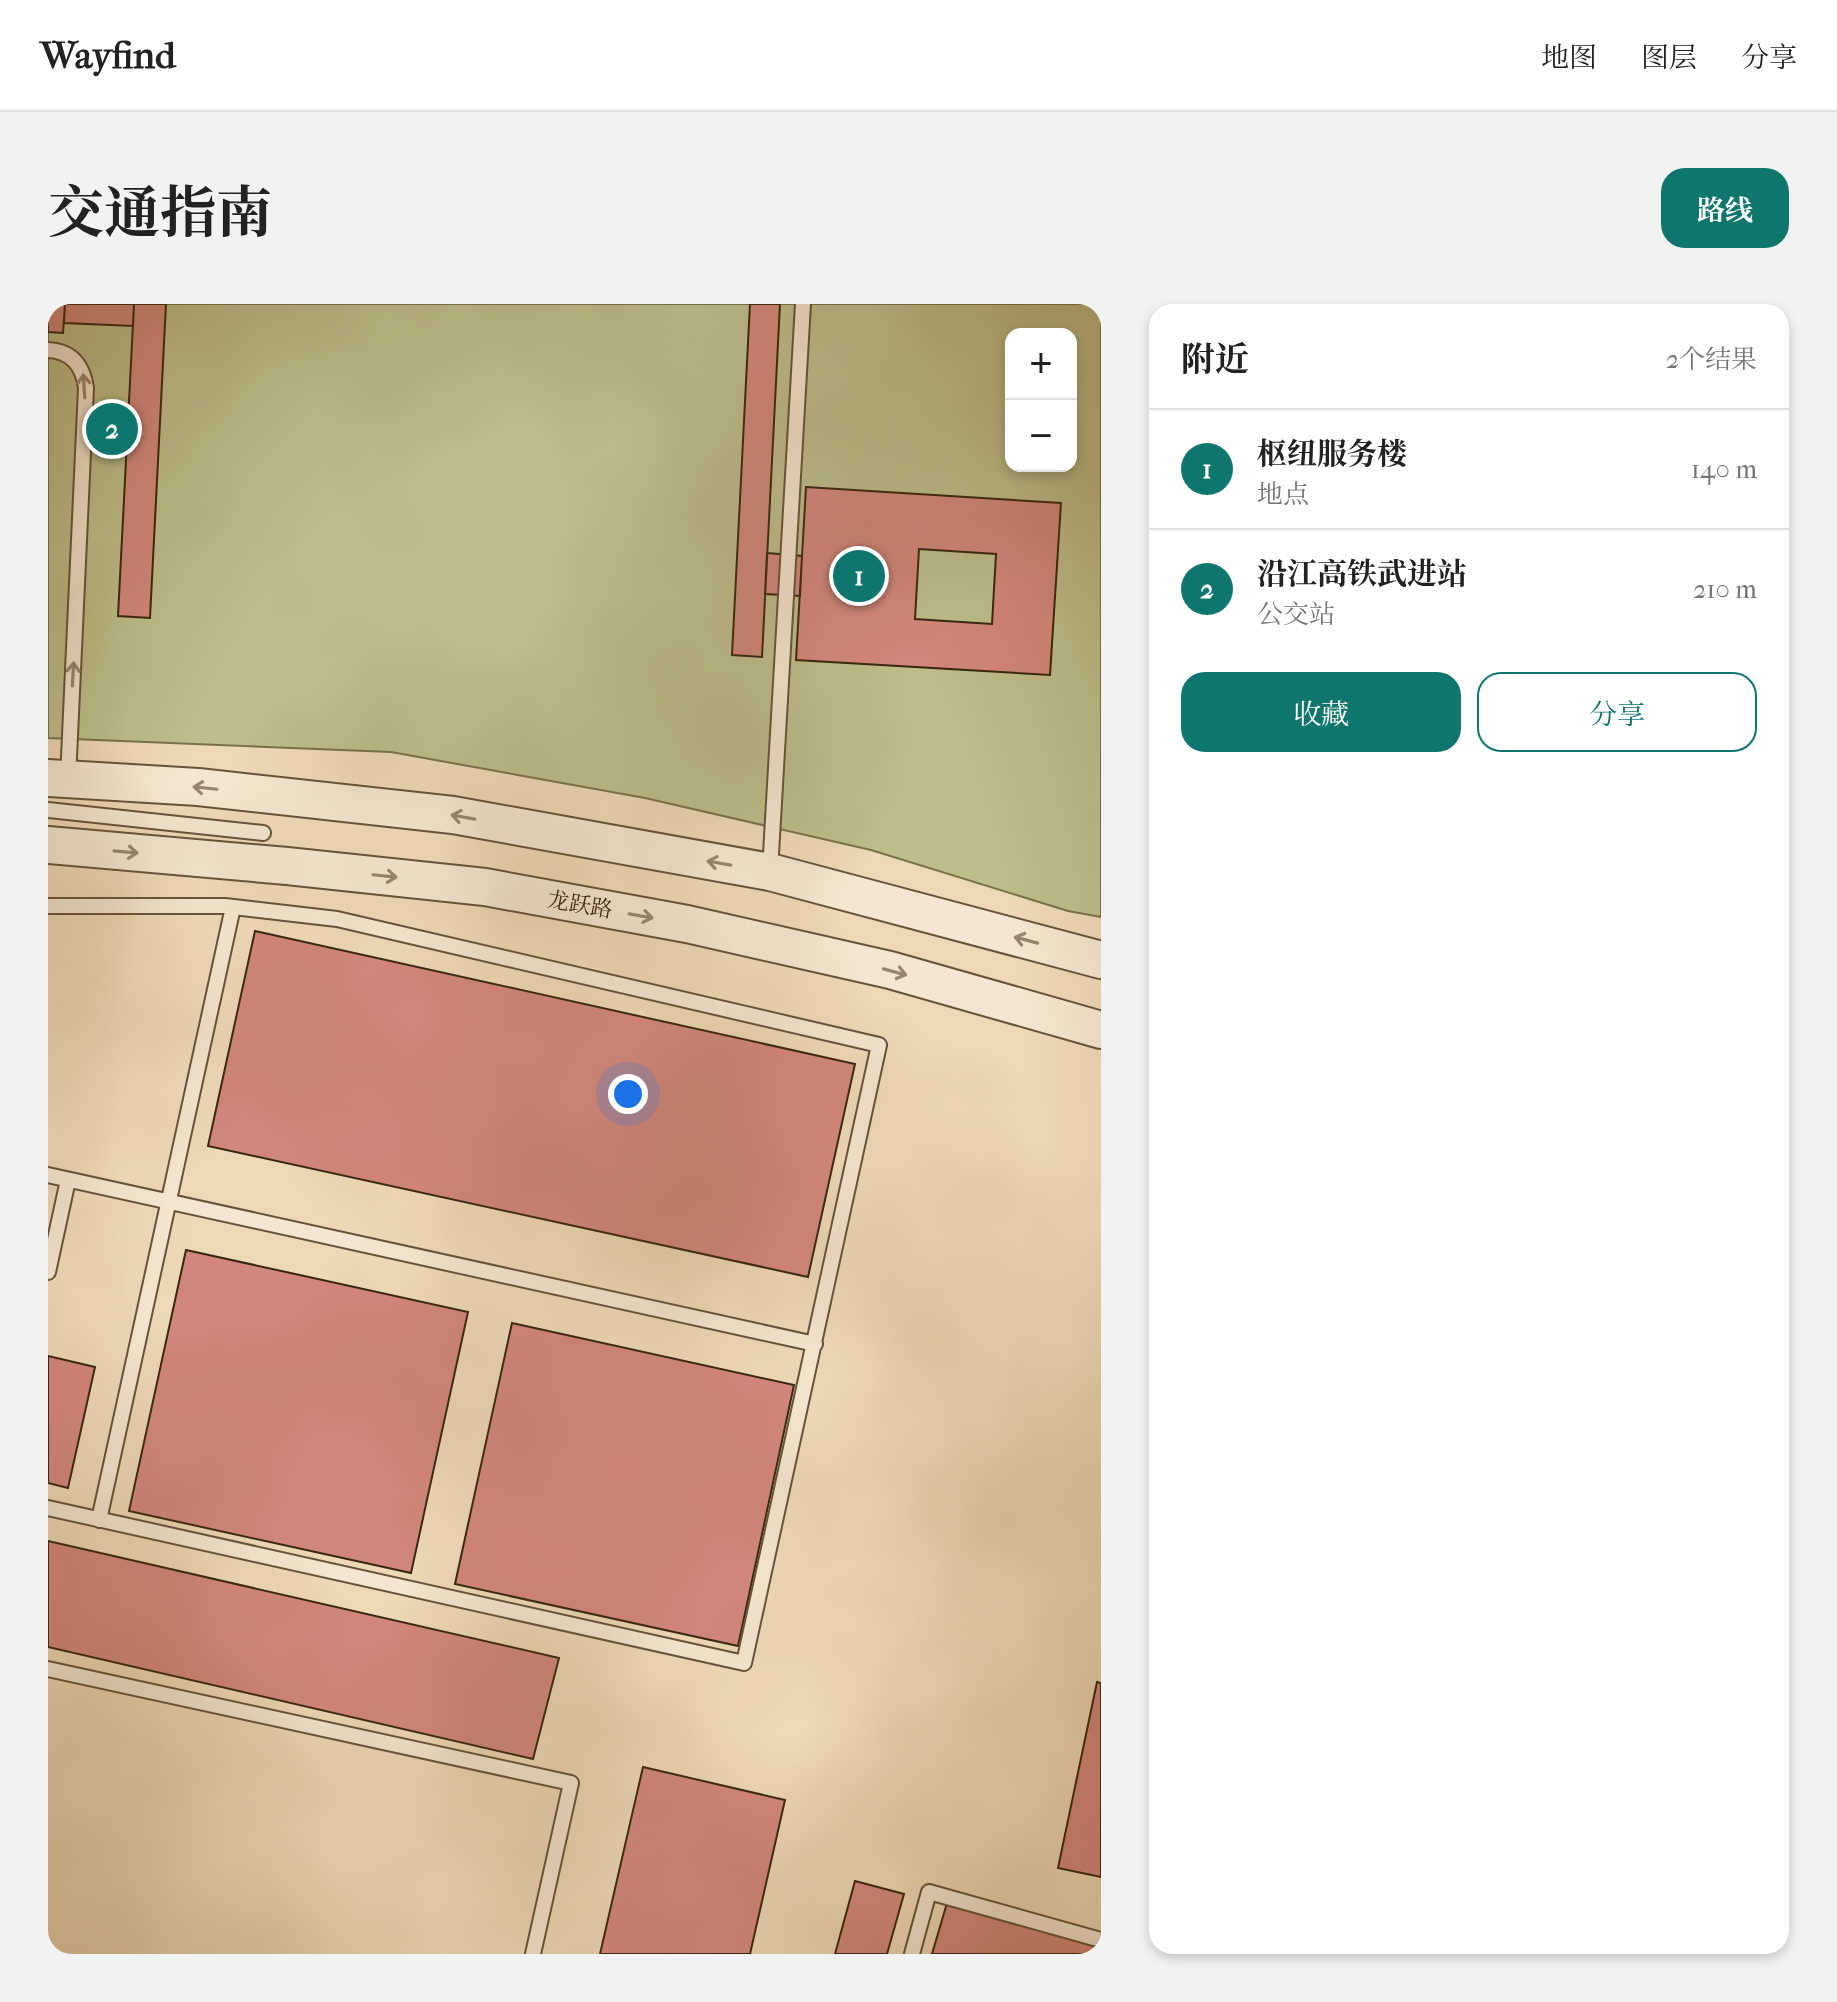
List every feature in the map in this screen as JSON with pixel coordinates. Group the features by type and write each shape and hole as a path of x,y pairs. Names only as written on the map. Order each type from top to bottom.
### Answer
{"street":[{"path":"58,779 198,787 453,815 770,872 1101,960"},
{"name":"龙跃路","path":"48,845 485,887 687,924 890,970 1101,1030"}],"lane":[{"path":"770,872 803,304"},
{"path":"48,350 59,350 75,359 84,373 86,388 58,779"},
{"path":"48,810 263,833"},
{"path":"48,906 233,907 337,919 879,1045 744,1663 48,1508"},
{"path":"99,1520 233,907"},
{"path":"48,1175 815,1344"},
{"path":"48,1272 68,1180"},
{"path":"48,1669 571,1783 533,1954"},
{"path":"912,1954 929,1892 1101,1940"}],"green space":[{"path":"48,304 1101,304 1101,917 1068,911 871,850 645,798 391,752 48,738"}],"building":[{"path":"48,304 65,304 63,333 48,332"},
{"path":"65,304 134,304 133,326 64,323"},
{"path":"134,304 166,304 150,618 118,616"},
{"path":"750,304 780,304 762,657 732,655"},
{"path":"806,487 1061,503 1050,675 796,660","holes":["919,549 996,554 992,624 915,619"]},
{"path":"767,553 802,556 800,596 765,594"},
{"path":"255,931 855,1064 808,1277 208,1146"},
{"path":"186,1250 468,1312 411,1573 129,1511"},
{"path":"512,1323 794,1385 738,1646 455,1584"},
{"path":"48,1356 95,1367 68,1488 48,1483"},
{"path":"48,1541 559,1658 533,1759 48,1647"},
{"path":"1097,1682 1101,1683 1101,1877 1058,1868"},
{"path":"643,1767 785,1800 750,1954 600,1954"},
{"path":"855,1881 904,1894 887,1954 835,1954"},
{"path":"947,1903 1101,1947 1101,1954 932,1954"}],"place":[{"name":"沿江高铁武进站","path":"112,429"},
{"name":"枢纽服务楼","path":"859,576"}]}
